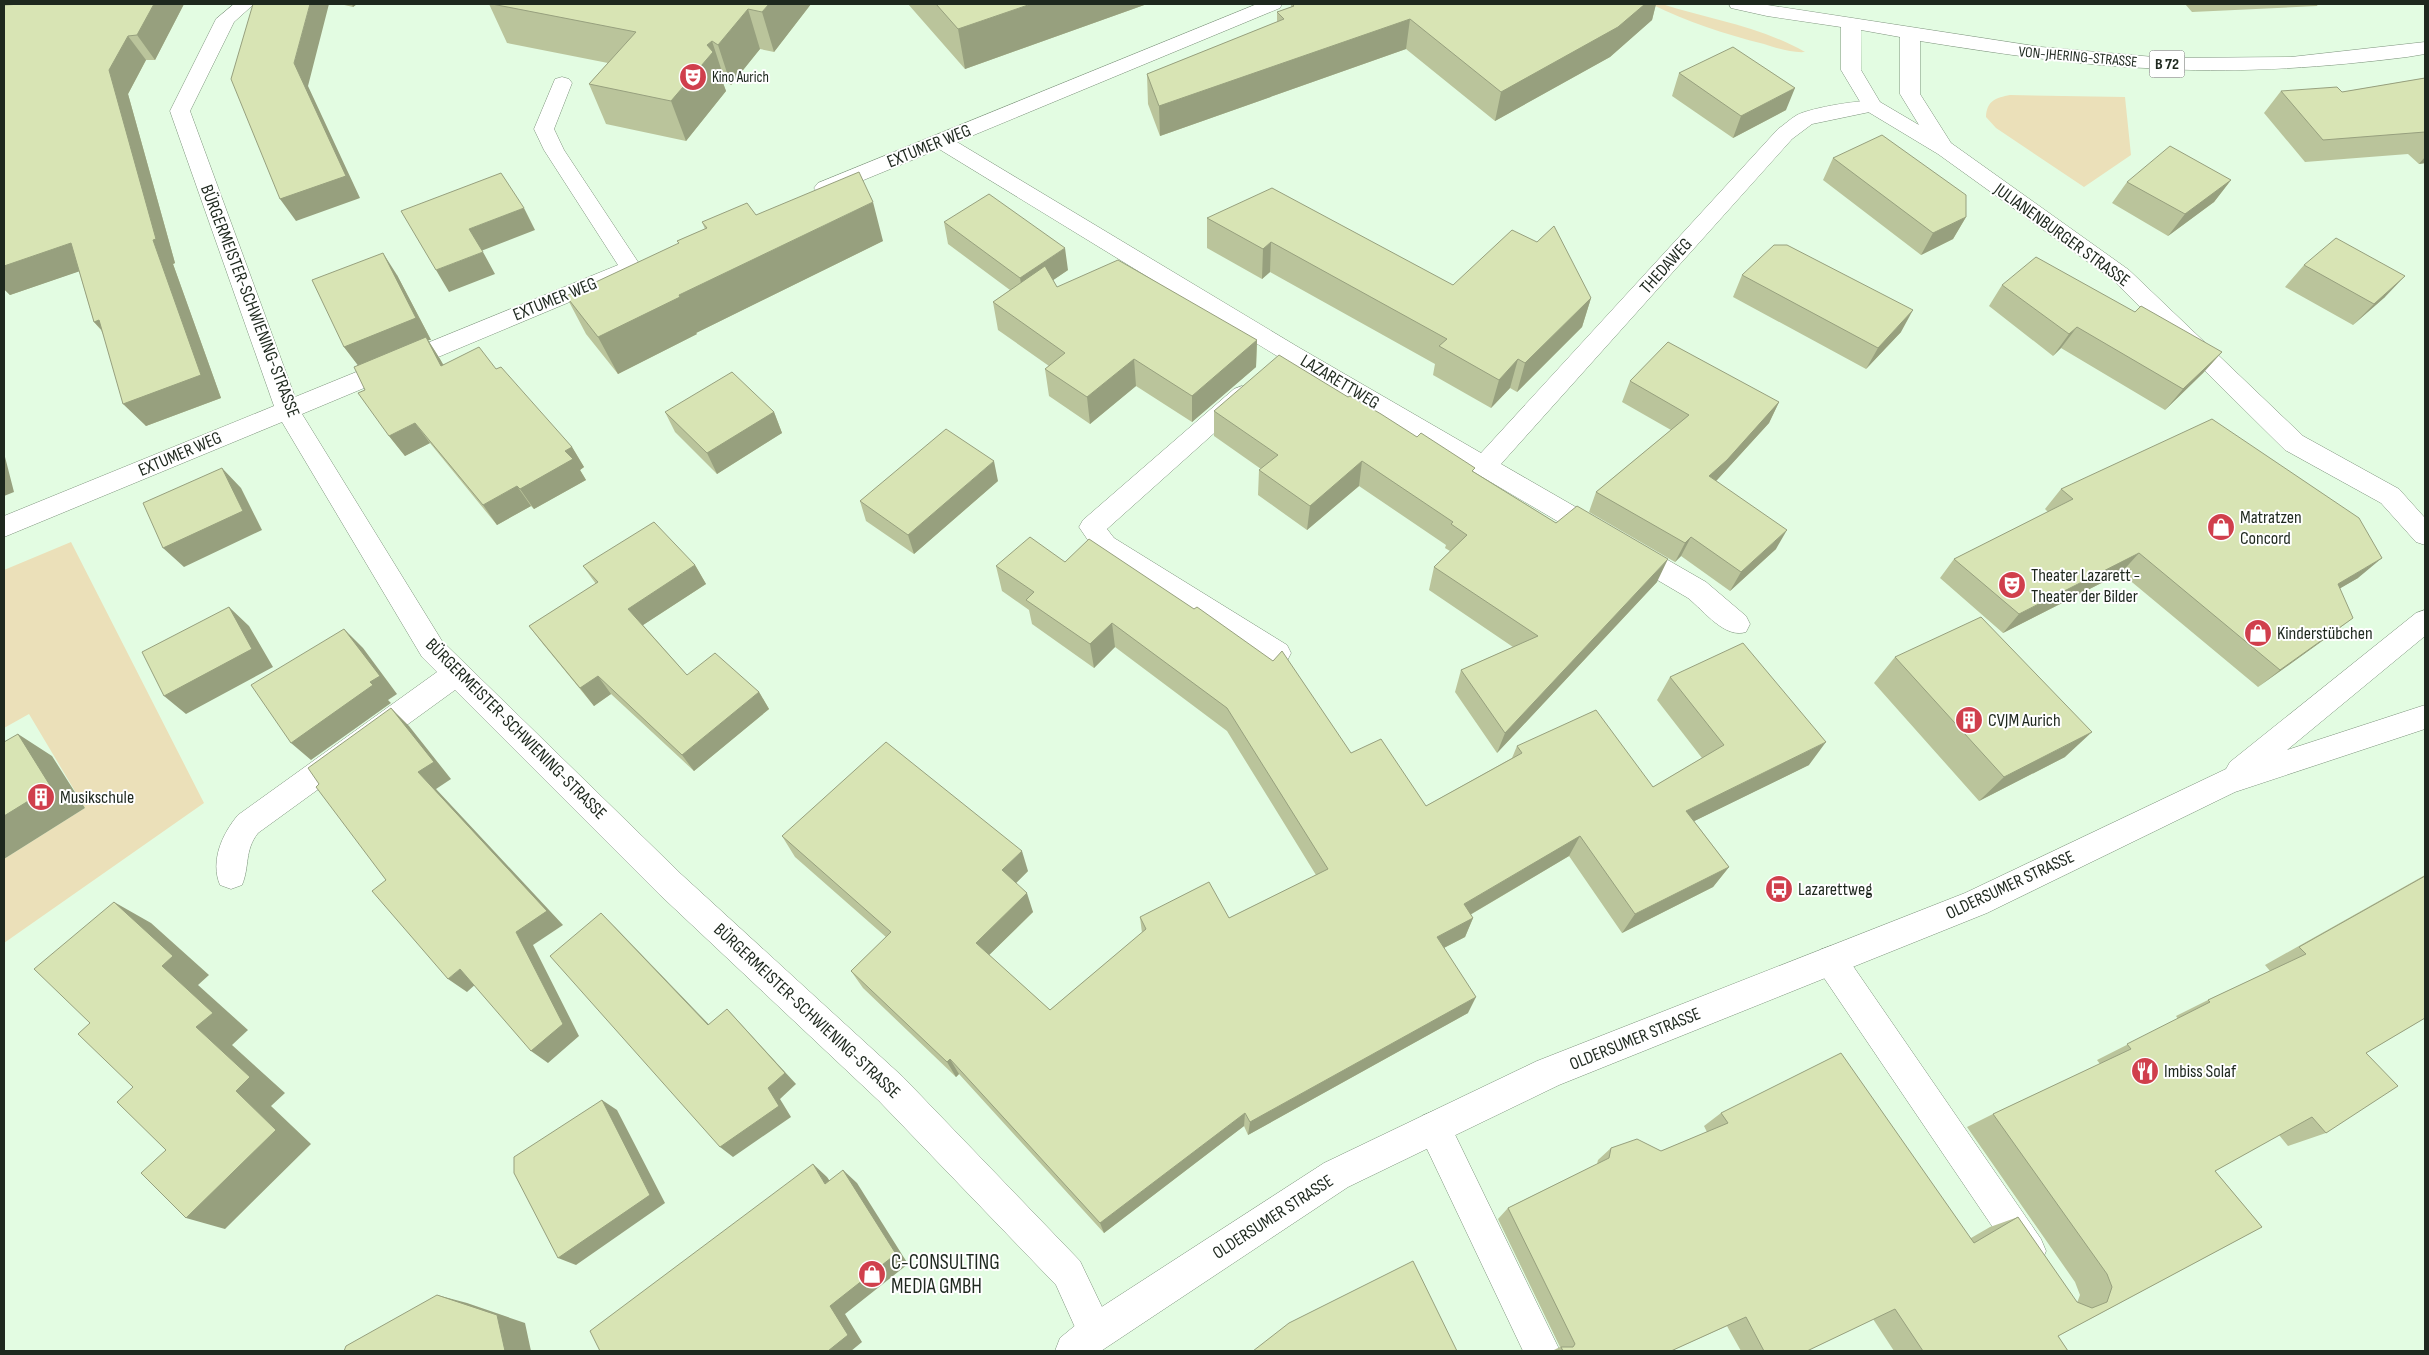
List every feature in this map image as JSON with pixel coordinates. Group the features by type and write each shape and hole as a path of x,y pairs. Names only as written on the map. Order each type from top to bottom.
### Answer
{"street":[{"name":"BÜRGERMEISTER-SCHWIENING-STRASSE","path":"245,4 226,19 180,111 287,409 432,649 670,884 891,1089 1068,1273 1084,1342"},
{"name":"EXTUMER WEG","path":"804,197 1273,4"},
{"name":"B 72","path":"1738,4 1760,10 1851,23"},
{"name":"B 72","path":"1809,4 1851,23"},
{"name":"VON-JHERING-STRASSE","path":"1851,23 2046,55 2156,64 2214,66 2313,62 2425,48"},
{"name":"JULIANENBURGER STRASSE","path":"1851,23 1851,70 1872,106 1945,150 2121,275 2294,443 2390,496 2425,535"},
{"name":"JULIANENBURGER STRASSE","path":"1910,34 1910,94 1945,150"},
{"name":"EXTUMER WEG","path":"4,528 640,264 554,150 544,129 562,83"},
{"name":"THEDAWEG","path":"1483,467 1785,134 1805,119 1849,108 1872,106"},
{"name":"LAZARETTWEG","path":"941,141 1290,353 1697,590 1738,624"},
{"path":"1276,653 1105,545 1092,526 1290,353"},
{"name":"OLDERSUMER STRASSE","path":"2228,782 2425,621"},
{"path":"231,875 232,849 238,836 248,824 457,673"},
{"name":"OLDERSUMER STRASSE","path":"1084,1342 1336,1175 1548,1073 1976,903 2228,782 2425,717"},
{"path":"1831,961 2044,1272"},
{"path":"1434,1128 1542,1351"}],"shaded area":[{"path":"1651,4 1662,4 1753,30 1788,43 1805,52 1784,50 1720,32"},
{"path":"2010,95 2125,97 2131,155 2084,187 1996,128 1986,117 1990,103 2000,97"},
{"path":"71,542 204,803 4,943 4,859 85,808 29,714 4,728 4,570"}],"building":[{"path":"154,4 137,35 128,36 109,70 156,239 153,240 201,375 123,404 99,320 94,322 71,243 4,266 4,5"},
{"path":"253,4 310,4 294,63 346,176 280,199 231,79"},
{"path":"492,4 769,4 762,12 748,9 718,45 712,41 707,45 713,52 671,101 589,84 636,32"},
{"path":"936,4 1031,4 958,29"},
{"path":"1292,4 1645,4 1618,27 1501,92 1410,19 1159,106 1147,74 1284,19 1277,12 1294,6"},
{"path":"1733,47 1795,88 1741,116 1679,73"},
{"path":"2425,78 2425,132 2323,140 2281,91 2337,87 2342,92"},
{"path":"1882,135 1966,195 1966,217 1933,233 1833,158"},
{"path":"2170,146 2231,180 2185,214 2127,182"},
{"path":"859,172 873,202 679,295 680,297 598,337 566,296 707,228 702,222 747,203 756,215"},
{"path":"501,173 524,208 469,229 483,252 436,270 401,211"},
{"path":"1272,188 1453,285 1512,230 1537,242 1554,226 1591,298 1525,363 1518,359 1499,380 1439,346 1447,339 1271,242 1263,249 1207,218"},
{"path":"989,194 1065,248 1020,278 944,222"},
{"path":"2336,238 2405,276 2374,304 2304,265"},
{"path":"1774,245 1787,245 1913,310 1878,348 1742,275"},
{"path":"383,253 416,318 344,347 312,280"},
{"path":"2036,257 2135,312 2141,306 2222,352 2183,389 2077,327 2069,334 2002,285"},
{"path":"1118,260 1257,340 1192,396 1134,359 1087,397 1045,369 1065,353 993,302 1045,266 1057,287"},
{"path":"426,337 441,366 479,347 496,369 501,367 572,447 565,451 573,459 520,489 517,486 483,505 415,423 389,436 358,393 365,390 354,367"},
{"path":"1668,342 1779,402 1727,460 1709,476 1787,530 1741,572 1691,537 1685,543 1596,492 1689,415 1630,381"},
{"path":"1279,355 1417,437 1421,433 1475,468 1472,471 1556,523 1577,506 1668,559 1505,733 1461,670 1538,636 1434,567 1467,535 1451,524 1453,522 1362,461 1310,506 1259,470 1278,455 1214,411"},
{"path":"732,372 774,412 707,453 665,412"},
{"path":"2212,419 2359,518 2382,558 2338,584 2353,618 2280,670 2139,553 2019,614 1954,559 2073,499 2061,489"},
{"path":"946,429 994,461 908,535 860,501"},
{"path":"222,468 243,511 163,548 143,503"},
{"path":"654,522 695,565 628,609 687,675 715,653 759,692 682,755 598,676 580,688 529,626 598,582 583,566"},
{"path":"1030,537 1065,562 1089,539 1194,609 1197,607 1273,661 1282,651 1351,753 1381,739 1426,806 1522,753 1517,746 1596,710 1653,787 1724,745 1670,677 1743,643 1826,742 1686,811 1729,867 1635,914 1580,836 1464,904 1473,918 1437,937 1476,997 1250,1122 1245,1113 1100,1223 950,1059 947,1062 851,971 891,932 782,836 886,742 1022,851 1002,870 1027,893 976,943 1050,1010 1146,929 1140,917 1209,882 1229,918 1328,869 1227,708 1112,623 1090,644 1026,600 1034,592 996,566"},
{"path":"229,607 252,649 164,696 142,652"},
{"path":"1981,617 2092,732 2004,777 1895,657"},
{"path":"344,629 380,676 370,682 373,685 291,743 251,685"},
{"path":"391,708 434,762 418,772 547,911 516,932 563,1024 531,1051 460,969 448,979 372,891 386,880 316,787 319,784 308,768"},
{"path":"18,734 51,787 4,816 4,742"},
{"path":"2425,876 2425,1018 2366,1053 2398,1086 2326,1133 2312,1117 2215,1171 2262,1227 2058,1336 2068,1351 1923,1351 1895,1309 1807,1351 1764,1351 1746,1317 1671,1351 1563,1351 1561,1347 1573,1347 1575,1344 1508,1208 1609,1158 1611,1148 1637,1139 1661,1151 1728,1123 1721,1113 1841,1053 1974,1243 2018,1217 2077,1302 2092,1308 2107,1302 2112,1287 2107,1274 1993,1114 2131,1049 2127,1044 2210,1002 2208,1000 2306,954 2299,947"},
{"path":"114,902 173,956 162,966 213,1013 196,1027 250,1077 236,1091 276,1130 186,1218 141,1173 166,1150 117,1102 133,1087 78,1034 90,1023 34,969"},
{"path":"601,913 708,1025 727,1009 785,1073 768,1088 779,1106 720,1147 550,956"},
{"path":"602,1100 650,1195 558,1258 514,1173 514,1157"},
{"path":"813,1164 825,1184 843,1170 896,1254 830,1306 848,1335 828,1351 600,1351 590,1331"},
{"path":"1413,1261 1457,1351 1253,1351 1289,1323"},
{"path":"437,1295 497,1315 505,1351 344,1351 346,1346"}],"place":[{"name":"Kino Aurich","path":"693,77"},
{"name":"Matratzen Concord","path":"2221,527"},
{"name":"Theater Lazarett - Theater der Bilder","path":"2012,585"},
{"name":"Kinderstübchen","path":"2258,633"},
{"name":"CVJM Aurich","path":"1969,720"},
{"name":"Musikschule","path":"41,797"},
{"name":"Lazarettweg","path":"1779,889"},
{"name":"Imbiss Solaf","path":"2145,1071"},
{"name":"C-CONSULTING MEDIA GMBH","path":"872,1274"}]}
